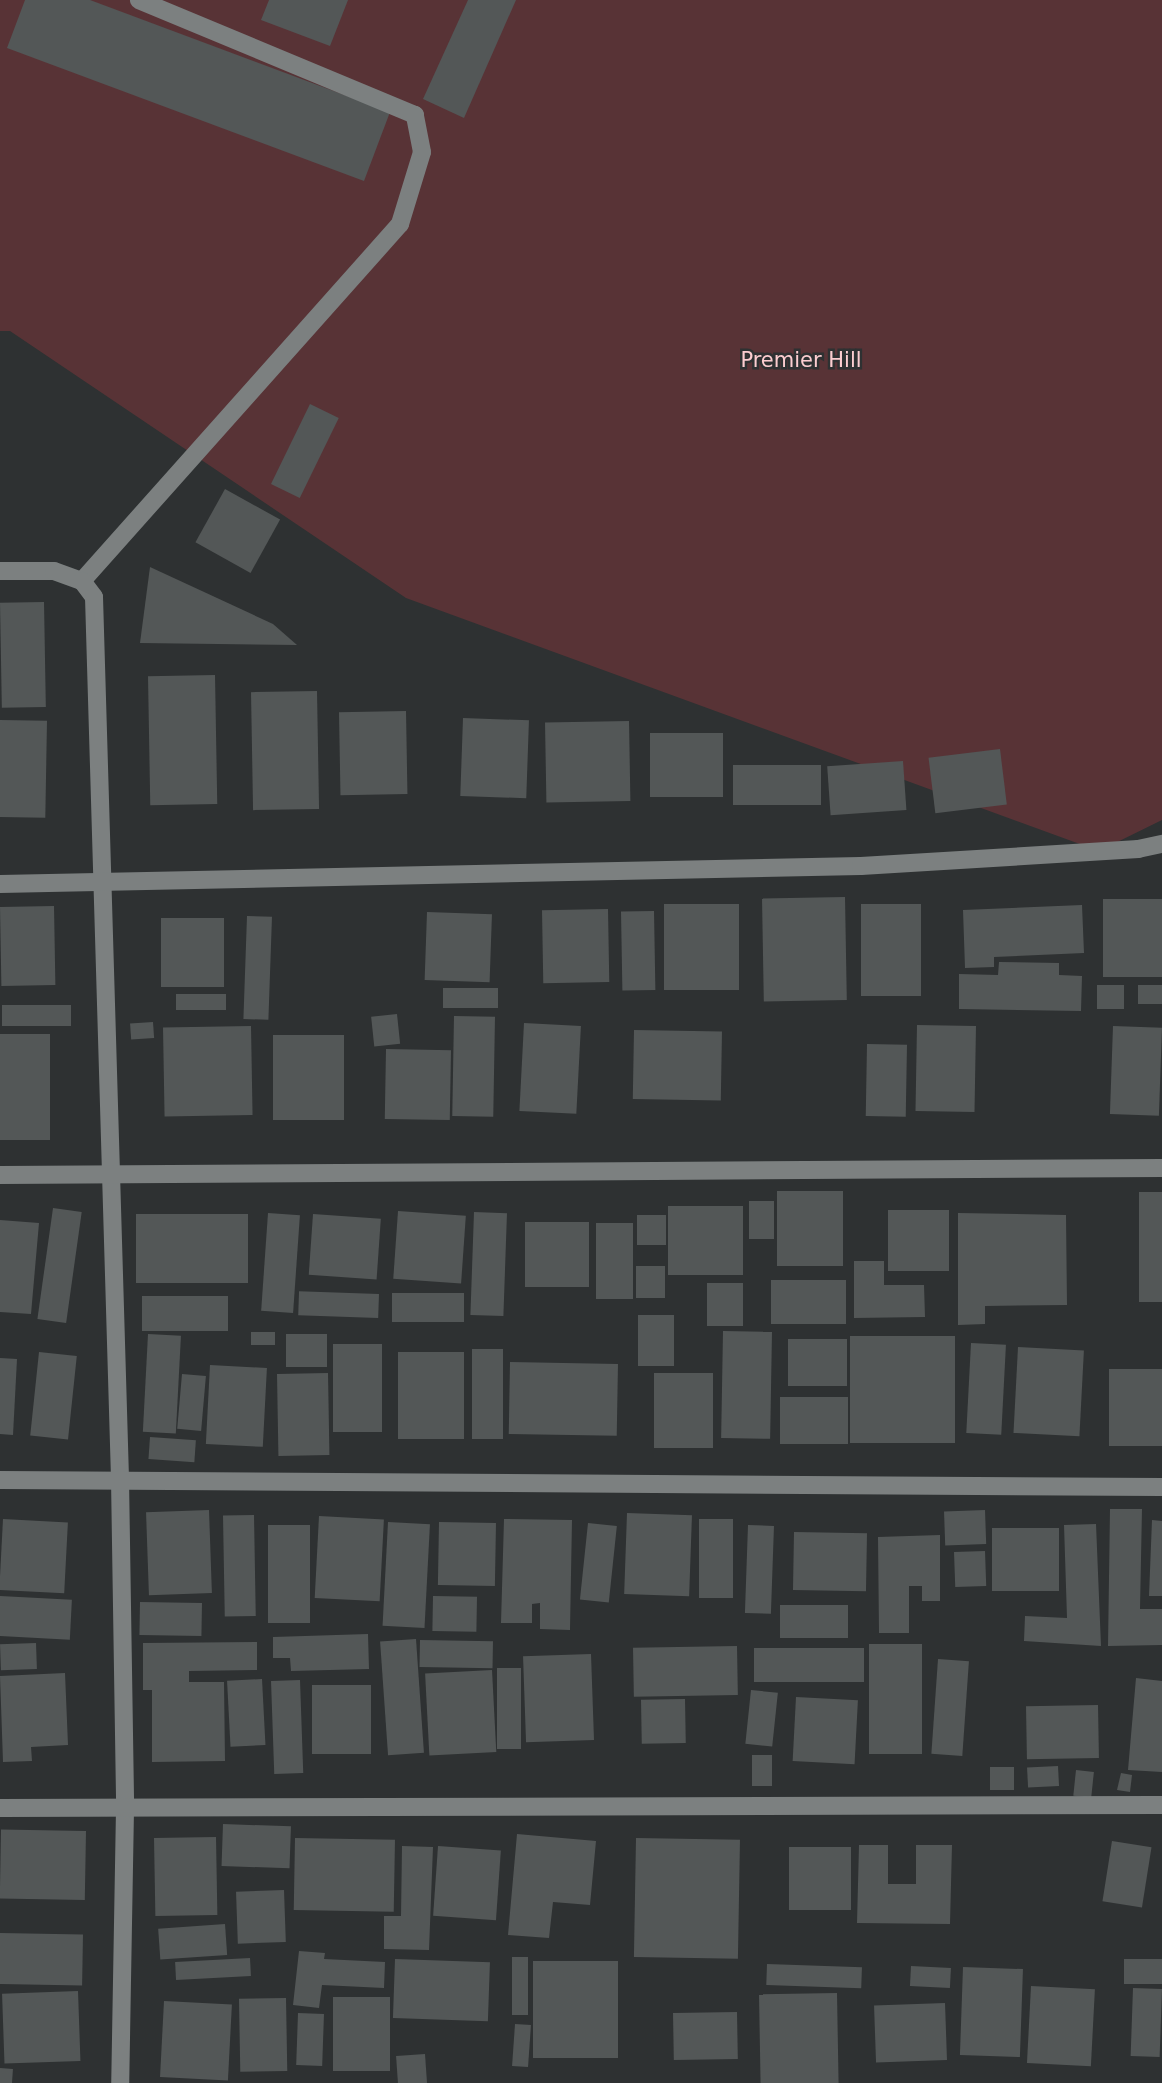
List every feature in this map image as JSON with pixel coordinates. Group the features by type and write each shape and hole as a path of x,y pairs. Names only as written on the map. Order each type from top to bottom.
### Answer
{"street":[{"path":"82,581 400,224 422,152 415,115 139,0"},
{"path":"0,572 54,571 82,581 94,597 120,1479 125,1809 120,2083"},
{"path":"0,884 861,866 1138,849 1162,844"},
{"path":"0,1175 1162,1168"},
{"path":"0,1480 1162,1487"},
{"path":"0,1808 1162,1805"}],"green space":[{"name":"Premier Hill","path":"0,0 1162,0 1162,820 1099,851 406,598 10,331 0,331"}],"building":[{"path":"25,0 90,0 390,112 364,181 7,48"},
{"path":"269,0 348,0 330,46 261,20"},
{"path":"468,0 516,0 464,118 423,99"},
{"path":"310,404 339,418 300,498 271,484"},
{"path":"225,489 280,520 251,573 195,542"},
{"path":"150,567 273,624 297,645 140,643"},
{"path":"44,602 46,707 2,708 0,603"},
{"path":"215,675 217,804 150,805 148,676"},
{"path":"317,691 319,809 253,810 251,692"},
{"path":"406,711 407,794 340,795 339,712"},
{"path":"463,718 529,720 526,798 460,796"},
{"path":"0,720 47,721 45,818 0,817"},
{"path":"629,721 630,801 546,802 545,722"},
{"path":"650,733 723,733 723,797 650,797"},
{"path":"1000,749 1007,805 935,813 929,758"},
{"path":"903,761 906,810 831,815 827,766"},
{"path":"733,765 821,765 821,805 733,805"},
{"path":"845,897 847,1000 764,1001 762,898"},
{"path":"1103,899 1162,899 1162,977 1103,977"},
{"path":"664,904 739,904 739,990 664,990"},
{"path":"861,904 921,904 921,996 861,996"},
{"path":"1082,905 1084,953 994,957 994,967 965,968 963,910"},
{"path":"54,906 55,985 1,986 0,907"},
{"path":"608,909 609,982 543,983 542,910"},
{"path":"654,911 655,990 622,991 621,912"},
{"path":"427,912 492,914 490,982 425,980"},
{"path":"247,916 272,917 268,1020 243,1019"},
{"path":"161,918 224,918 224,987 161,987"},
{"path":"999,962 1059,963 1059,975 1082,976 1081,1011 959,1009 959,974 998,975"},
{"path":"1097,985 1124,985 1124,1009 1097,1009"},
{"path":"1138,985 1162,985 1162,1004 1138,1004"},
{"path":"443,988 498,988 498,1008 443,1008"},
{"path":"176,994 226,994 226,1010 176,1010"},
{"path":"2,1005 71,1005 71,1026 2,1026"},
{"path":"397,1014 400,1044 374,1047 371,1017"},
{"path":"454,1016 495,1017 493,1117 452,1116"},
{"path":"153,1022 154,1038 131,1040 130,1024"},
{"path":"524,1023 581,1026 576,1114 519,1111"},
{"path":"917,1025 976,1026 974,1112 915,1111"},
{"path":"251,1026 253,1115 165,1117 163,1028"},
{"path":"1113,1026 1162,1028 1159,1116 1110,1114"},
{"path":"634,1030 722,1032 721,1101 633,1099"},
{"path":"0,1034 50,1034 50,1140 0,1140"},
{"path":"273,1035 344,1035 344,1120 273,1120"},
{"path":"867,1044 907,1045 906,1117 866,1116"},
{"path":"386,1049 451,1050 450,1120 385,1119"},
{"path":"777,1191 843,1191 843,1266 777,1266"},
{"path":"1139,1192 1162,1192 1162,1302 1139,1302"},
{"path":"749,1201 774,1201 774,1239 749,1239"},
{"path":"668,1206 743,1206 743,1275 668,1275"},
{"path":"53,1208 82,1212 66,1323 37,1319"},
{"path":"888,1210 949,1210 949,1271 888,1271"},
{"path":"398,1211 466,1216 461,1284 393,1279"},
{"path":"474,1212 507,1213 503,1316 470,1315"},
{"path":"268,1213 300,1215 293,1313 261,1311"},
{"path":"958,1213 1066,1215 1067,1305 985,1306 985,1324 958,1325"},
{"path":"136,1214 248,1214 248,1283 136,1283"},
{"path":"313,1214 381,1219 377,1280 309,1275"},
{"path":"637,1215 666,1215 666,1245 637,1245"},
{"path":"0,1220 39,1223 31,1314 0,1312"},
{"path":"525,1222 589,1222 589,1287 525,1287"},
{"path":"596,1223 633,1223 633,1299 596,1299"},
{"path":"854,1261 884,1261 884,1285 924,1285 925,1317 854,1318"},
{"path":"636,1266 665,1266 665,1298 636,1298"},
{"path":"771,1280 846,1280 846,1324 771,1324"},
{"path":"707,1283 743,1283 743,1326 707,1326"},
{"path":"299,1291 379,1294 378,1318 298,1315"},
{"path":"392,1293 464,1293 464,1322 392,1322"},
{"path":"142,1296 228,1296 228,1331 142,1331"},
{"path":"638,1315 674,1315 674,1366 638,1366"},
{"path":"723,1331 772,1332 770,1439 721,1438"},
{"path":"251,1332 275,1332 275,1345 251,1345"},
{"path":"148,1334 181,1336 176,1434 143,1432"},
{"path":"286,1334 327,1334 327,1367 286,1367"},
{"path":"850,1336 955,1336 955,1443 850,1443"},
{"path":"788,1339 847,1339 847,1386 788,1386"},
{"path":"971,1343 1006,1345 1001,1435 966,1433"},
{"path":"333,1344 382,1344 382,1432 333,1432"},
{"path":"1018,1347 1084,1350 1079,1436 1013,1433"},
{"path":"472,1349 503,1349 503,1439 472,1439"},
{"path":"39,1352 77,1356 68,1440 30,1436"},
{"path":"398,1352 464,1352 464,1439 398,1439"},
{"path":"0,1358 17,1359 13,1435 0,1434"},
{"path":"510,1362 618,1364 617,1436 509,1434"},
{"path":"210,1365 267,1368 263,1447 206,1444"},
{"path":"1109,1369 1162,1369 1162,1446 1109,1446"},
{"path":"328,1373 329,1455 278,1456 277,1374"},
{"path":"654,1373 713,1373 713,1448 654,1448"},
{"path":"182,1374 206,1376 201,1431 177,1429"},
{"path":"780,1397 848,1397 848,1444 780,1444"},
{"path":"150,1437 196,1440 194,1462 148,1459"},
{"path":"1110,1509 1142,1509 1140,1609 1162,1609 1162,1645 1108,1646"},
{"path":"209,1510 212,1593 149,1595 146,1512"},
{"path":"985,1510 986,1544 945,1545 944,1511"},
{"path":"627,1513 692,1515 689,1596 624,1594"},
{"path":"254,1515 256,1616 225,1617 223,1516"},
{"path":"319,1516 384,1519 380,1601 315,1598"},
{"path":"3,1519 68,1522 64,1593 0,1590"},
{"path":"504,1519 572,1520 570,1630 540,1629 540,1603 532,1604 532,1623 501,1623"},
{"path":"699,1519 733,1519 733,1598 699,1598"},
{"path":"1152,1520 1162,1521 1162,1596 1149,1596"},
{"path":"388,1522 430,1524 424,1628 383,1626"},
{"path":"439,1522 496,1523 495,1586 438,1585"},
{"path":"588,1523 617,1526 609,1603 580,1600"},
{"path":"1096,1524 1101,1646 1024,1641 1025,1616 1067,1618 1064,1525"},
{"path":"268,1525 310,1525 310,1623 268,1623"},
{"path":"748,1525 774,1526 771,1614 745,1613"},
{"path":"992,1528 1059,1528 1059,1591 992,1591"},
{"path":"794,1532 867,1533 866,1591 793,1590"},
{"path":"940,1535 940,1601 922,1601 922,1586 909,1586 909,1633 879,1633 878,1537"},
{"path":"985,1551 986,1586 955,1587 954,1552"},
{"path":"0,1596 72,1600 70,1640 0,1636"},
{"path":"433,1596 477,1597 476,1632 432,1631"},
{"path":"140,1602 202,1603 201,1636 139,1635"},
{"path":"780,1605 848,1605 848,1638 780,1638"},
{"path":"368,1634 369,1669 291,1671 290,1658 273,1658 273,1637"},
{"path":"416,1639 424,1753 388,1755 380,1642"},
{"path":"420,1640 493,1641 493,1668 420,1667"},
{"path":"257,1642 257,1670 189,1671 189,1682 224,1682 225,1761 152,1762 152,1690 143,1690 143,1643"},
{"path":"36,1643 37,1669 1,1670 0,1644"},
{"path":"869,1644 922,1644 922,1754 869,1754"},
{"path":"737,1646 738,1695 634,1697 633,1648"},
{"path":"754,1648 864,1648 864,1682 754,1682"},
{"path":"591,1654 594,1740 526,1742 523,1656"},
{"path":"938,1659 969,1661 962,1756 931,1754"},
{"path":"497,1668 521,1668 521,1749 497,1749"},
{"path":"492,1670 496,1752 429,1755 425,1674"},
{"path":"65,1673 68,1745 31,1747 32,1761 3,1762 0,1676"},
{"path":"1136,1678 1162,1681 1162,1772 1128,1770"},
{"path":"262,1679 265,1745 231,1747 227,1681"},
{"path":"300,1680 303,1773 274,1774 271,1681"},
{"path":"312,1685 371,1685 371,1754 312,1754"},
{"path":"751,1690 778,1693 772,1747 745,1744"},
{"path":"796,1697 858,1700 855,1764 793,1761"},
{"path":"685,1699 686,1743 642,1744 641,1700"},
{"path":"1098,1705 1099,1758 1027,1759 1026,1706"},
{"path":"752,1755 772,1755 772,1786 752,1786"},
{"path":"1058,1766 1059,1786 1028,1788 1027,1768"},
{"path":"990,1767 1014,1767 1014,1790 990,1790"},
{"path":"1076,1770 1094,1772 1091,1798 1073,1796"},
{"path":"1121,1773 1132,1775 1130,1792 1117,1790"},
{"path":"223,1824 291,1826 289,1868 222,1866"},
{"path":"1,1830 86,1831 85,1900 0,1899"},
{"path":"517,1834 596,1841 590,1905 553,1902 549,1938 508,1935"},
{"path":"216,1837 217,1915 155,1916 154,1838"},
{"path":"295,1838 395,1840 394,1912 294,1910"},
{"path":"636,1838 740,1840 738,1959 634,1957"},
{"path":"1112,1841 1152,1847 1142,1908 1102,1901"},
{"path":"859,1845 888,1845 888,1884 916,1884 916,1845 952,1845 950,1924 857,1923"},
{"path":"402,1846 433,1847 429,1950 384,1949 384,1916 401,1916"},
{"path":"438,1846 501,1850 496,1920 433,1916"},
{"path":"789,1847 851,1847 851,1910 789,1910"},
{"path":"284,1890 286,1942 238,1944 236,1892"},
{"path":"225,1924 227,1955 160,1960 158,1929"},
{"path":"0,1933 83,1934 82,1985 0,1984"},
{"path":"299,1951 325,1953 324,1959 385,1962 384,1988 322,1985 319,2008 293,2005"},
{"path":"512,1957 528,1957 528,2015 512,2015"},
{"path":"250,1958 251,1976 176,1980 175,1962"},
{"path":"395,1959 490,1962 488,2021 393,2018"},
{"path":"1124,1959 1162,1959 1162,1984 1124,1984"},
{"path":"533,1961 618,1961 618,2058 533,2058"},
{"path":"767,1964 862,1967 861,1988 766,1985"},
{"path":"911,1966 951,1968 950,1988 910,1986"},
{"path":"963,1967 1023,1969 1020,2057 960,2055"},
{"path":"1031,1986 1095,1989 1091,2066 1027,2063"},
{"path":"1133,1988 1162,1989 1160,2057 1131,2056"},
{"path":"78,1991 80,2061 4,2064 2,1994"},
{"path":"837,1993 839,2083 761,2083 759,1994"},
{"path":"333,1997 390,1997 390,2071 333,2071"},
{"path":"286,1998 287,2071 240,2072 239,1999"},
{"path":"164,2001 232,2005 228,2080 160,2077"},
{"path":"945,2003 947,2060 876,2062 874,2005"},
{"path":"737,2012 738,2059 674,2060 673,2013"},
{"path":"298,2013 324,2014 322,2066 296,2065"},
{"path":"515,2024 531,2025 528,2067 512,2066"},
{"path":"425,2054 427,2083 398,2083 396,2056"},
{"path":"0,2068 13,2069 12,2083 0,2083"}]}
